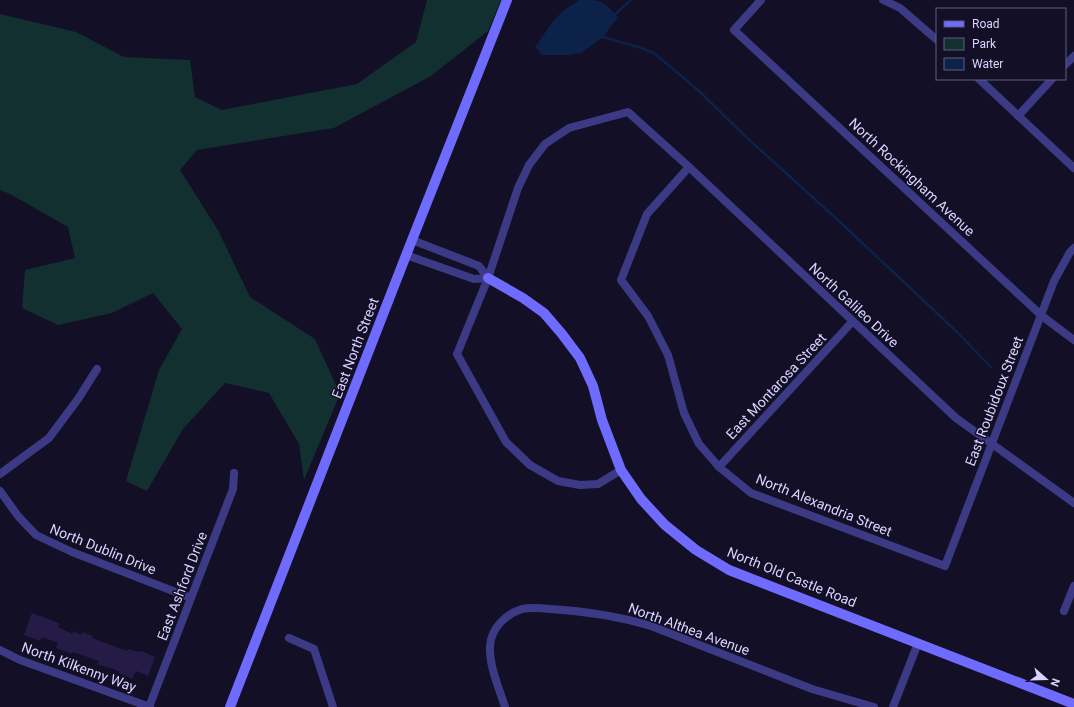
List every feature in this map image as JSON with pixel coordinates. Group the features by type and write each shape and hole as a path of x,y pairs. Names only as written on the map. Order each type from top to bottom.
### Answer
{"street":[{"name":"East North Street","path":"230,707 406,255 508,0"},
{"name":"North Rockingham Avenue","path":"761,0 734,30 1041,315 1074,340"},
{"path":"883,0 900,8 936,39"},
{"path":"1066,65 1074,56"},
{"path":"980,80 1074,168"},
{"path":"1018,116 1051,80"},
{"name":"North Galileo Drive","path":"488,278 518,188 528,166 545,144 569,128 628,112 689,167 852,322 956,418 1074,503"},
{"name":"North Alexandria Street","path":"689,167 647,214 621,280 648,316 668,355 684,413 699,444 719,467 751,493 945,566"},
{"path":"412,240 479,266 488,278"},
{"name":"East Roubidoux Street","path":"945,566 1054,281 1070,252 1074,248"},
{"path":"406,255 474,279 488,278"},
{"path":"488,278 457,354 506,442 530,465 558,481 580,485 598,484 621,470"},
{"name":"North Old Castle Road","path":"488,278 523,298 544,313 562,334 580,358 593,386 602,420 621,470 641,499 665,525 696,550 729,570 1074,704"},
{"name":"East Montarosa Street","path":"719,467 852,322"},
{"path":"0,474 49,438 78,398 96,369"},
{"name":"East Ashford Drive","path":"149,707 233,489 234,473"},
{"name":"North Dublin Drive","path":"0,491 18,516 36,535 72,552 191,598"},
{"path":"1064,611 1074,586"},
{"name":"North Althea Avenue","path":"506,707 490,659 490,644 496,628 502,620 510,614 528,608 570,610 621,618 651,626 812,689 874,707"},
{"path":"289,638 314,649 332,707"},
{"path":"893,707 918,643"},
{"name":"North Kilkenny Way","path":"0,650 20,660 149,707"}],"green space":[{"path":"427,0 501,0 488,31 431,76 334,128 197,150 180,170 218,230 250,297 315,339 340,394 304,480 299,444 269,393 225,383 183,429 147,491 126,481 159,370 182,329 153,293 112,313 58,325 22,308 25,270 75,258 68,227 10,194 0,190 0,14 76,32 124,57 190,60 195,97 222,110 357,84 416,42"}],"water":[{"path":"579,0 593,0 602,2 618,17 603,37 581,53 566,55 542,55 535,47 554,20 564,10"}],"building":[{"path":"32,613 59,623 58,627 73,634 73,631 81,635 82,632 93,636 92,638 127,651 128,649 139,652 142,651 155,657 148,676 136,671 132,679 119,673 119,671 97,664 99,661 56,648 58,643 42,637 40,641 24,635"}],"waterway":[{"path":"613,16 631,0"},
{"path":"603,37 654,53 699,91 744,135 840,222 957,332 991,367"}]}
